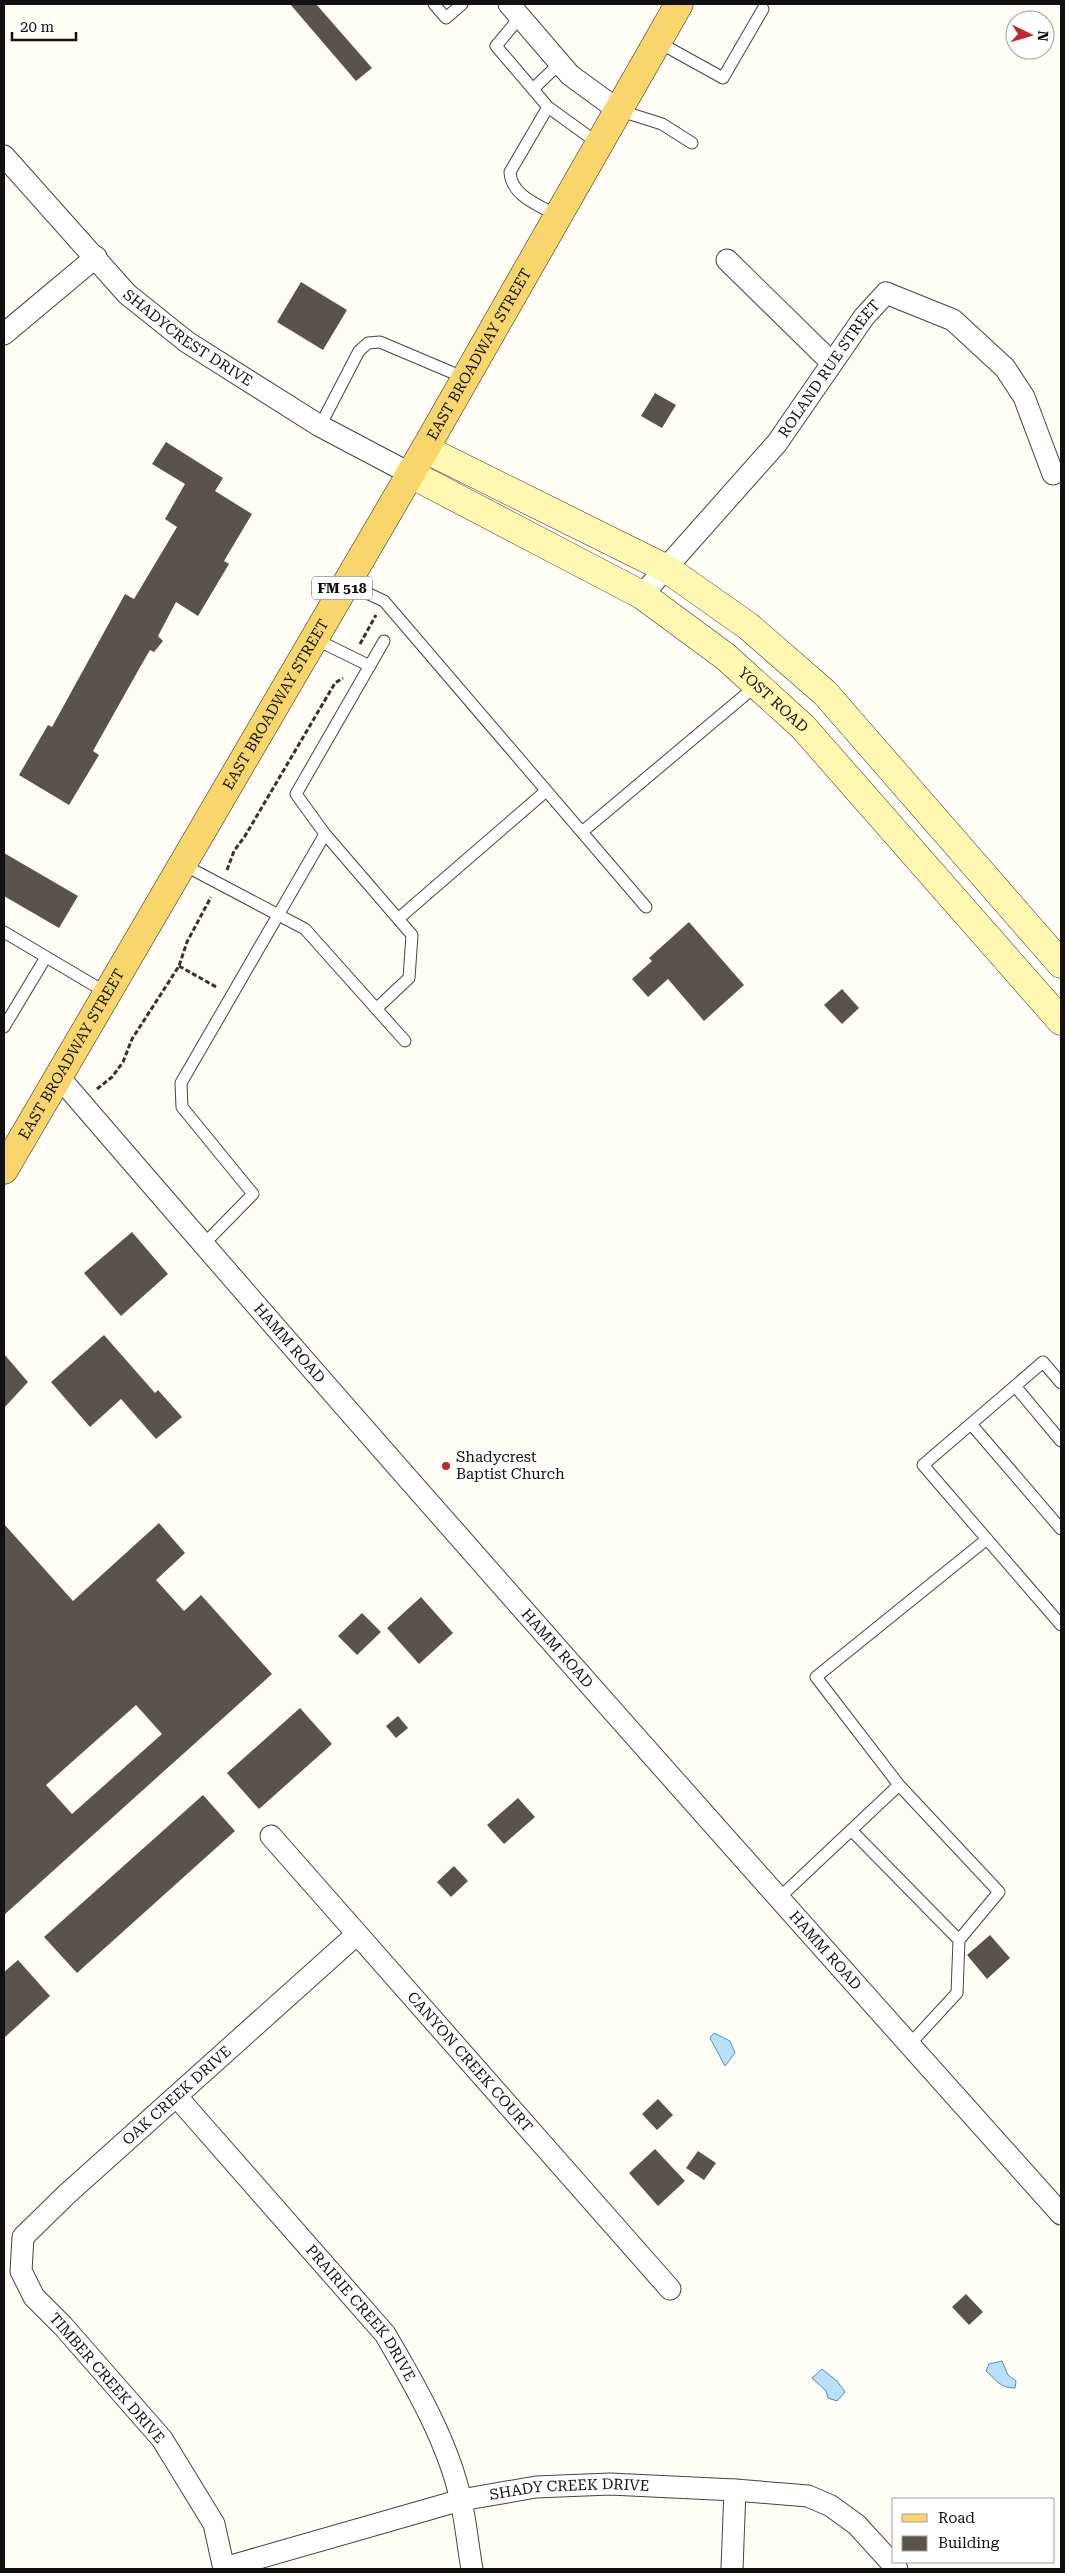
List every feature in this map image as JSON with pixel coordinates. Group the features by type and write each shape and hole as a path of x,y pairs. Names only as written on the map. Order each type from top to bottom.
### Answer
{"main road":[{"name":"EAST BROADWAY STREET","path":"4,1170 425,448 680,4"},
{"path":"425,448 667,570 748,626 825,693 1061,964"},
{"name":"YOST ROAD","path":"409,473 642,595 726,657 803,727 1061,1021"},
{"path":"757,686 786,659"},
{"path":"980,928 1008,904"}],"street":[{"path":"514,10 570,75 618,110"},
{"name":"SHADYCREST DRIVE","path":"4,156 127,294 187,342 320,426 409,473"},
{"path":"4,334 96,257"},
{"path":"727,260 832,363"},
{"name":"ROLAND RUE STREET","path":"642,595 667,570 777,443 864,317 886,294 953,320 1005,368 1019,390 1053,474"},
{"name":"HAMM ROAD","path":"59,1077 203,1245 778,1899 1061,2214"},
{"name":"CANYON CREEK COURT","path":"271,1836 670,2288"},
{"name":"OAK CREEK DRIVE","path":"21,2271 23,2237 67,2194 357,1934"},
{"name":"PRAIRIE CREEK DRIVE","path":"177,2097 385,2334 411,2378 430,2417 461,2500 472,2569"},
{"name":"TIMBER CREEK DRIVE","path":"21,2271 34,2297 63,2326 162,2439 214,2524 224,2569"},
{"name":"SHADY CREEK DRIVE","path":"224,2569 461,2500 536,2487 610,2484 735,2490 808,2496 831,2506 857,2525 897,2569"},
{"path":"732,2569 735,2490"}],"lane":[{"path":"434,4 446,18 462,4"},
{"path":"658,42 723,78 761,5"},
{"path":"514,10 496,46 548,107 599,144"},
{"path":"533,89 560,63"},
{"path":"548,107 510,172 514,188 558,216"},
{"path":"618,110 662,124 692,143"},
{"path":"320,426 359,351 368,343 380,342 465,378"},
{"path":"345,583 384,601 646,907"},
{"path":"313,638 370,666"},
{"path":"376,1009 409,978 412,935 325,834 296,794 384,641"},
{"path":"582,832 757,686"},
{"path":"398,919 546,791"},
{"path":"203,1245 253,1194 182,1107 181,1083 325,834"},
{"path":"182,864 305,929 405,1041"},
{"path":"4,932 107,993"},
{"path":"4,1027 46,957"},
{"path":"1061,1383 1043,1362 923,1465 1061,1624"},
{"path":"1015,1386 1061,1441"},
{"path":"971,1424 1061,1529"},
{"path":"909,2045 957,1993 959,1940 999,1892 899,1784 816,1677 987,1539"},
{"path":"778,1899 899,1784"},
{"path":"851,1830 959,1940"}],"path":[{"path":"83,1105 100,1086 112,1077 123,1062 132,1039 179,966 187,942 199,917 220,884 234,850 245,836 335,683 346,676 384,601"},
{"path":"179,966 231,996"}],"water":[{"path":"714,2033 730,2041 735,2053 725,2066 710,2038"},
{"path":"1002,2361 1008,2375 1016,2381 1015,2388 1005,2387 986,2371 989,2364"},
{"path":"822,2369 837,2381 845,2392 837,2401 828,2398 826,2391 812,2378"}],"building":[{"path":"290,4 316,4 372,68 356,81"},
{"path":"301,282 347,310 323,350 277,322"},
{"path":"655,393 676,405 662,428 641,416"},
{"path":"166,442 223,478 215,491 252,514 224,561 229,564 198,616 176,602 158,636 163,641 154,652 150,650 139,669 93,751 99,755 69,805 19,775 48,725 52,727 125,594 134,599 177,527 165,519 185,484 152,464"},
{"path":"4,853 78,896 59,928 4,896"},
{"path":"689,922 744,985 704,1021 668,979 648,997 632,979 652,961 649,958"},
{"path":"842,989 859,1008 842,1024 824,1005"},
{"path":"132,1232 168,1274 121,1316 84,1273"},
{"path":"104,1335 155,1393 158,1390 182,1417 156,1439 121,1399 90,1427 51,1382"},
{"path":"4,1354 28,1382 4,1408"},
{"path":"159,1523 185,1553 156,1580 184,1611 201,1595 272,1674 4,1915 4,1524 73,1601","holes":["136,1705 162,1734 72,1814 46,1785"]},
{"path":"421,1597 453,1633 419,1664 387,1628"},
{"path":"362,1613 381,1632 357,1655 338,1636"},
{"path":"300,1708 332,1744 259,1809 227,1773"},
{"path":"398,1716 408,1728 396,1738 386,1726"},
{"path":"203,1795 235,1831 77,1973 44,1937"},
{"path":"518,1798 535,1817 504,1844 487,1825"},
{"path":"454,1866 468,1881 451,1897 437,1882"},
{"path":"990,1935 1010,1958 987,1979 967,1955"},
{"path":"18,1960 50,1996 4,2038 4,1972"},
{"path":"658,2099 673,2115 657,2130 642,2114"},
{"path":"655,2149 685,2181 658,2206 629,2173"},
{"path":"698,2151 716,2163 704,2180 686,2168"},
{"path":"966,2294 983,2312 969,2325 952,2307"}],"place":[{"name":"Shadycrest Baptist Church","path":"446,1466"}]}
